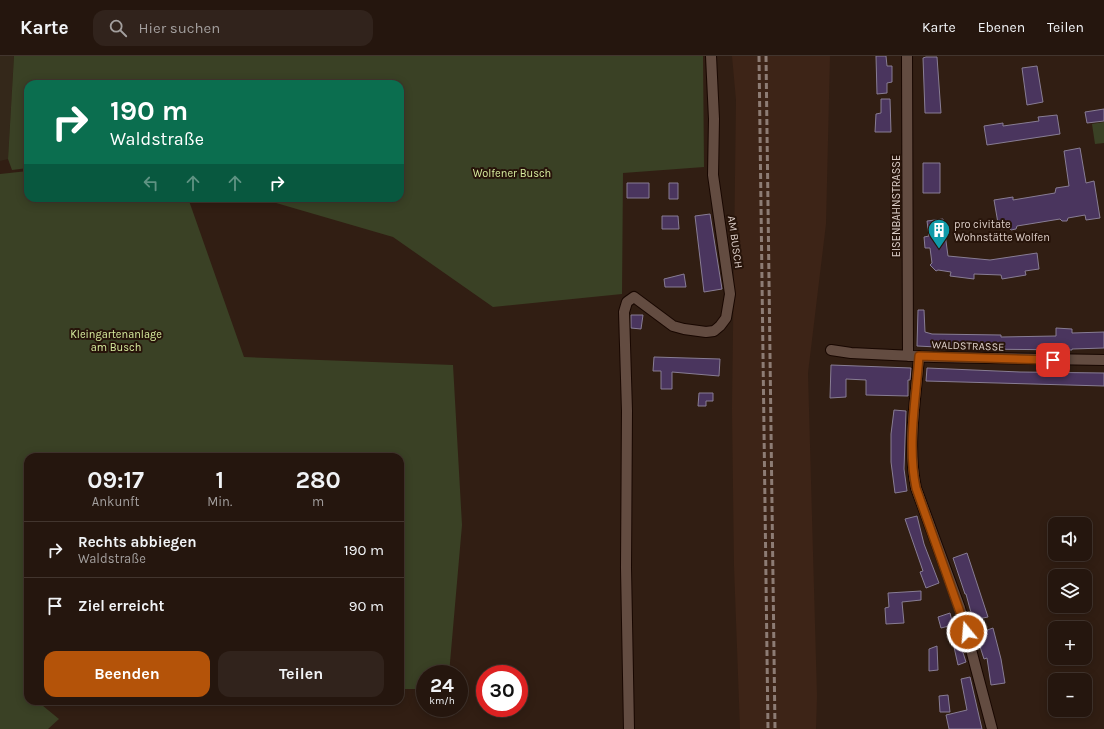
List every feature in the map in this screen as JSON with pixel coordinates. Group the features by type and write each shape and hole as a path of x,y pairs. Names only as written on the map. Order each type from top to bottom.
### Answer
{"street":[{"name":"AM BUSCH","path":"629,729 626,568 627,411 624,312 629,299 631,297 636,298 673,326 696,332 714,331 726,318 730,294 713,175 714,112 711,56"},
{"name":"EISENBAHNSTRASSE","path":"907,56 908,356"},
{"name":"WALDSTRASSE","path":"831,350 851,353 908,356 1104,360"},
{"path":"919,356 912,448 913,475 916,488 960,608 992,729"}],"shaded area":[{"path":"0,56 14,56 8,159 0,161"},
{"path":"732,56 830,56 826,224 808,373 817,696 816,729 740,729 734,566 732,409 736,100"}],"green space":[{"name":"Wolfener Busch","path":"14,56 703,56 704,167 623,173 622,294 493,307 393,237 273,202 404,202 404,80 24,80 24,168 12,170 8,159"},
{"path":"1104,122 1104,143 1095,144 1092,124"},
{"name":"Kleingartenanlage am Busch","path":"24,171 24,202 189,202 244,357 453,365 462,525 450,665 416,665 416,689 404,689 404,453 24,453 24,705 42,705 59,719 48,729 0,729 0,174"}],"building":[{"path":"876,56 886,56 887,66 892,66 892,82 887,83 887,93 877,94"},
{"path":"937,57 941,113 925,113 923,58"},
{"path":"1037,66 1043,102 1027,105 1022,68"},
{"path":"881,99 890,99 891,132 875,132 876,114 881,113"},
{"path":"1104,109 1104,121 1087,123 1085,112"},
{"path":"1057,115 1060,134 987,145 984,126 1003,123 1003,126 1039,121 1038,117"},
{"path":"1080,148 1086,183 1094,181 1100,218 1086,220 1085,215 1068,218 1067,221 1062,221 1060,219 1017,226 1016,229 1011,230 1009,228 999,229 994,200 1013,197 1013,200 1055,193 1056,188 1069,186 1064,151"},
{"path":"923,163 940,163 940,193 923,193"},
{"path":"627,183 649,183 649,198 627,198"},
{"path":"669,183 678,183 678,199 669,199"},
{"path":"710,214 722,289 704,292 695,216"},
{"path":"662,216 678,216 679,229 662,229"},
{"name":"pro civitate Wohnstätte Wolfen","path":"943,219 948,256 990,260 1037,253 1039,269 1025,271 1026,275 1002,279 1001,275 974,274 974,279 950,276 951,272 936,271 930,265 932,263 930,248 925,248 924,237 929,236 927,221"},
{"path":"684,274 686,287 665,287 664,279"},
{"path":"918,310 924,310 925,332 932,334 1001,335 1001,337 1056,336 1056,328 1072,329 1072,333 1104,332 1104,348 1072,350 977,349 917,346"},
{"path":"631,315 643,315 641,329 631,328"},
{"path":"654,357 720,359 719,376 672,372 672,389 661,389 661,371 653,371"},
{"path":"831,365 911,368 910,380 908,380 908,396 866,395 866,380 846,379 846,397 830,398"},
{"path":"927,368 1020,372 1104,373 1104,386 926,381"},
{"path":"699,393 713,393 713,401 706,401 706,406 698,406"},
{"path":"894,410 906,411 904,469 907,491 895,493 891,462 891,434"},
{"path":"917,516 924,544 939,583 926,588 920,572 923,571 905,519"},
{"path":"967,553 988,617 973,620 966,594 953,558"},
{"path":"921,591 921,600 902,602 904,623 886,624 885,608 889,607 888,593"},
{"path":"950,613 953,625 941,628 938,617"},
{"path":"993,628 1001,659 1005,683 991,685 987,658 984,659 976,634"},
{"path":"958,637 966,662 958,665 952,638"},
{"path":"937,646 938,670 929,671 929,649"},
{"path":"970,677 982,729 949,729 946,715 967,710 961,679"},
{"path":"948,695 950,712 940,712 939,696"}],"railway":[{"path":"759,56 768,729"},
{"path":"766,56 775,729"}],"place":[{"name":"pro civitate Wohnstätte Wolfen","path":"939,250"}],"route":[{"path":"967,632 960,608 916,488 913,475 912,448 919,356 1053,360"}]}
